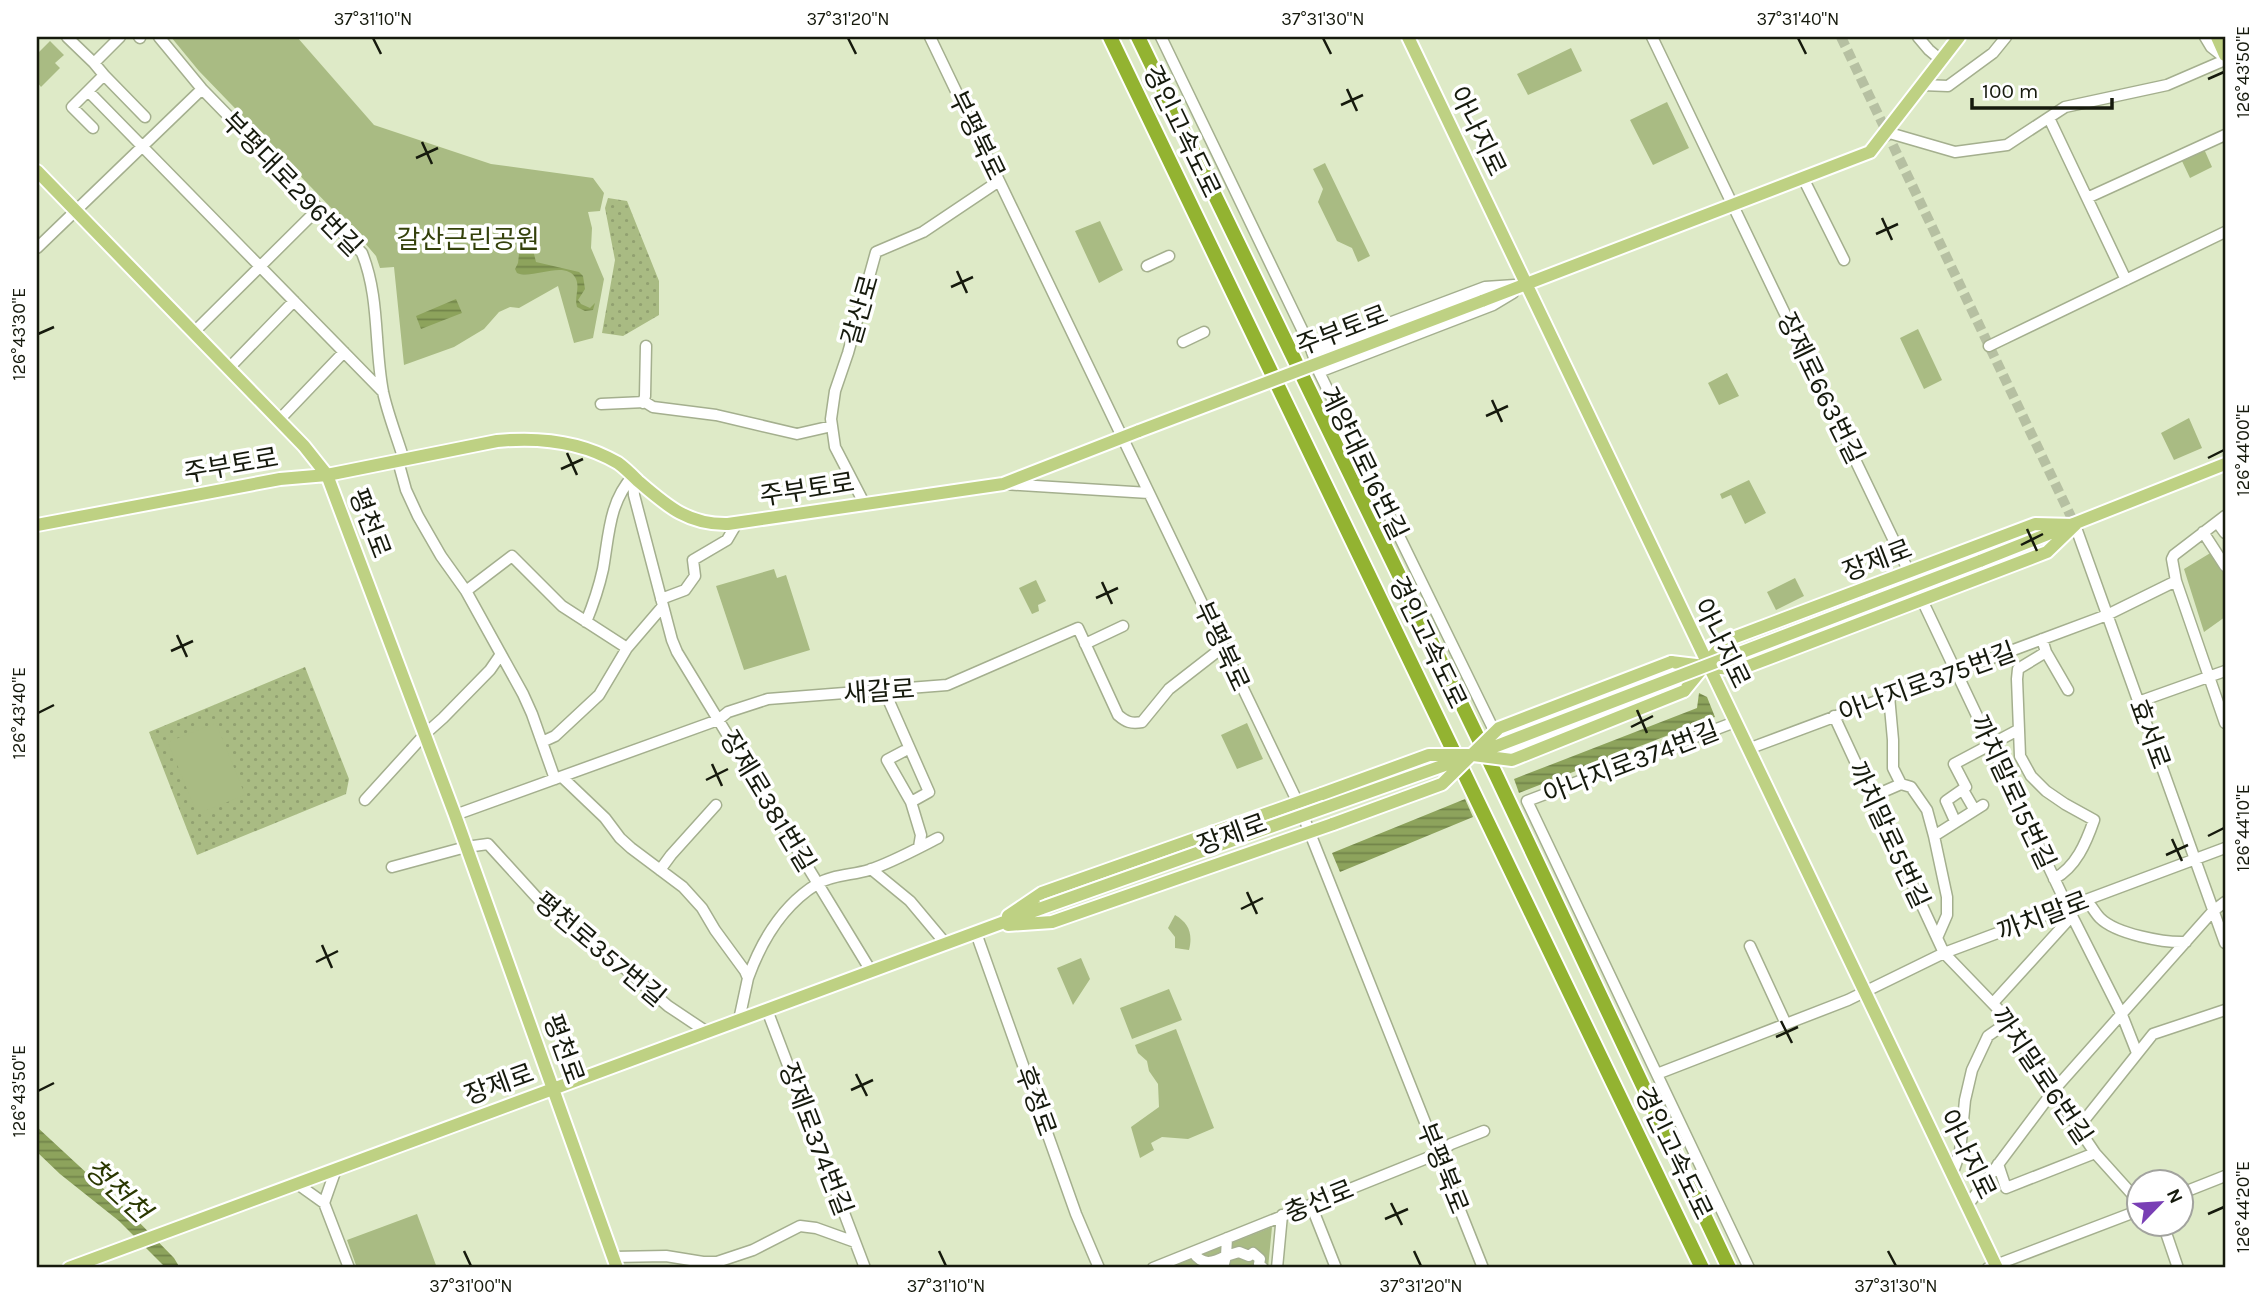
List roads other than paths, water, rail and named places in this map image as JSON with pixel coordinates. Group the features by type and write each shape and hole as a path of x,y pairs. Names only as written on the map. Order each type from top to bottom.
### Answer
{"highway":[{"name":"경인고속도로","path":"1110,37 1702,1268"},
{"name":"경인고속도로","path":"1138,37 1496,775 1729,1268"}],"main road":[{"name":"아나지로","path":"1408,37 1994,1267"},
{"name":"주부토로","path":"37,525 280,479 327,475 497,441 525,438 550,440 588,450 621,465 658,499 688,518 712,524 737,523 1003,484 1870,152 1959,37"},
{"path":"2217,37 2225,58"},
{"name":"평천로","path":"37,171 304,446 327,475 455,815 615,1263"},
{"name":"장제로","path":"68,1268 1042,908 1473,755 2074,525 2225,464"},
{"name":"장제로","path":"993,926 1042,893 1429,755 1473,755 1512,760 1684,691 1725,641 2035,524 2074,525"},
{"name":"장제로","path":"993,926 1052,922 1442,784 1499,728 1671,662 1738,670 2047,552 2074,525"}],"street":[{"path":"67,37 145,117"},
{"path":"94,63 120,37"},
{"name":"부평대로296번길","path":"159,37 202,89 362,253 375,295 383,392 418,516 440,556 466,591 501,654 532,714 558,778"},
{"name":"부평북로","path":"930,37 1311,831 1483,1268"},
{"name":"계양대로16번길","path":"1161,37 1312,352 1319,372 1497,737"},
{"name":"장제로663번길","path":"1652,37 1909,572"},
{"path":"1918,37 1941,60"},
{"path":"1922,85 1948,86 1993,53 2006,37"},
{"path":"1886,132 1955,152 2007,145 2065,107 2167,85 2225,58 2211,47 2205,37"},
{"path":"93,128 72,107 104,75"},
{"path":"37,248 202,89"},
{"name":"부평대로296번길","path":"88,91 383,392"},
{"path":"2049,118 2126,280"},
{"path":"2087,198 2225,135"},
{"path":"1803,178 1844,260"},
{"name":"갈산로","path":"864,503 835,447 832,426 835,391 876,252 923,232 999,181"},
{"path":"194,332 318,209"},
{"path":"1989,346 2225,232"},
{"path":"1147,266 1169,256"},
{"path":"1312,352 1485,287 1526,285"},
{"path":"1319,372 1493,305 1526,285"},
{"path":"229,369 294,301"},
{"path":"1184,342 1204,332"},
{"path":"1331,345 1326,353 1327,359 1338,365"},
{"path":"643,402 646,346"},
{"path":"279,420 344,352"},
{"path":"601,404 643,402 653,407 716,415 797,434 832,426"},
{"path":"586,622 603,570 608,527 621,489 633,476"},
{"name":"장제로381번길","path":"633,476 634,495 672,640 871,971"},
{"path":"1003,484 1149,493"},
{"path":"2225,533 2221,519 2172,559 2176,581 2225,723"},
{"name":"주부토로","path":"662,602 685,590 695,576 693,560 727,540 737,523"},
{"name":"효서로","path":"2074,525 2225,943"},
{"path":"2203,532 2225,566"},
{"path":"466,591 512,556 562,606 627,648"},
{"name":"아나지로375번길","path":"1748,749 2107,615 2176,581"},
{"name":"까치말로15번길","path":"1922,600 2054,879 2122,1015 2137,1053"},
{"path":"542,741 555,736 599,695 627,648 662,602"},
{"path":"1123,626 1086,644 1118,715 1134,724 1147,719 1169,689 1223,647"},
{"name":"새갈로","path":"455,815 718,720 728,712 768,699 947,685 1078,628 1086,644"},
{"path":"2042,639 2046,652 2068,690"},
{"path":"2046,652 2018,668 2020,756 2031,776 2064,804 2094,820 2081,853 2066,872 2054,879"},
{"path":"365,800 425,734 481,679 501,654"},
{"path":"1707,665 1681,683 1505,753 1497,737 1677,669 1707,665"},
{"path":"2138,702 2225,671"},
{"path":"884,690 929,792 911,802"},
{"path":"1889,696 1894,740 1893,768 1901,784"},
{"name":"까치말로5번길","path":"1834,716 1944,953"},
{"name":"아나지로374번길","path":"1657,1074 1527,802 1735,722"},
{"path":"1955,821 1946,801 1966,787 1954,764 2018,730"},
{"path":"904,751 887,760 911,802 921,835 919,847"},
{"path":"558,778 597,810 620,838 683,887 702,908 748,978"},
{"path":"1871,797 1901,784 1911,787 1927,810 1947,897 1947,915 1937,938"},
{"path":"1934,836 1978,807 1963,790"},
{"path":"660,870 716,805"},
{"name":"장제로381번길","path":"739,1020 748,978 757,953 786,911 818,883 871,869 939,838"},
{"name":"평천로357번길","path":"466,847 488,844 494,848 549,911 576,933 600,947 668,1006 707,1032"},
{"path":"392,867 466,847"},
{"name":"까치말로","path":"1657,1074 1864,992 1944,953 2070,912 2086,900 2225,848"},
{"path":"871,869 910,901 946,944"},
{"path":"2086,900 2102,920 2139,936 2186,942"},
{"path":"1967,1206 2054,1090 2213,911 2225,902"},
{"path":"1993,1003 2070,912"},
{"name":"후정로","path":"976,933 1076,1214 1099,1268"},
{"path":"1750,946 1786,1024"},
{"name":"까치말로6번길","path":"1944,953 2008,1022 2095,1153 2126,1188"},
{"name":"장제로374번길","path":"767,1010 865,1268"},
{"path":"2078,1128 2152,1034 2225,1010"},
{"path":"1952,1175 1960,1152 1965,1100 1972,1070 1988,1036 2008,1022"},
{"path":"1657,1074 1749,1268"},
{"name":"충선로","path":"1153,1268 1437,1154 1451,1144 1484,1131"},
{"path":"1998,1164 2006,1188 2095,1153"},
{"path":"324,1203 336,1169"},
{"path":"2196,1187 2225,1176"},
{"path":"296,1183 324,1203 349,1268"},
{"path":"1311,1205 1336,1268"},
{"path":"1277,1268 1282,1215"},
{"path":"1994,1267 2126,1215"},
{"path":"615,1263 666,1256 717,1262 753,1250 800,1226 816,1228 855,1242"},
{"path":"1223,1268 1227,1238"},
{"path":"2167,1238 2178,1268"},
{"path":"1193,1252 1203,1265 1240,1252 1249,1256 1258,1255 1261,1266"}],"tunnel":[{"path":"1841,37 2075,525"}],"park label":[{"name":"갈산근린공원","path":"468,239"}],"water label":[{"name":"청천천","path":"118,1190"}]}
